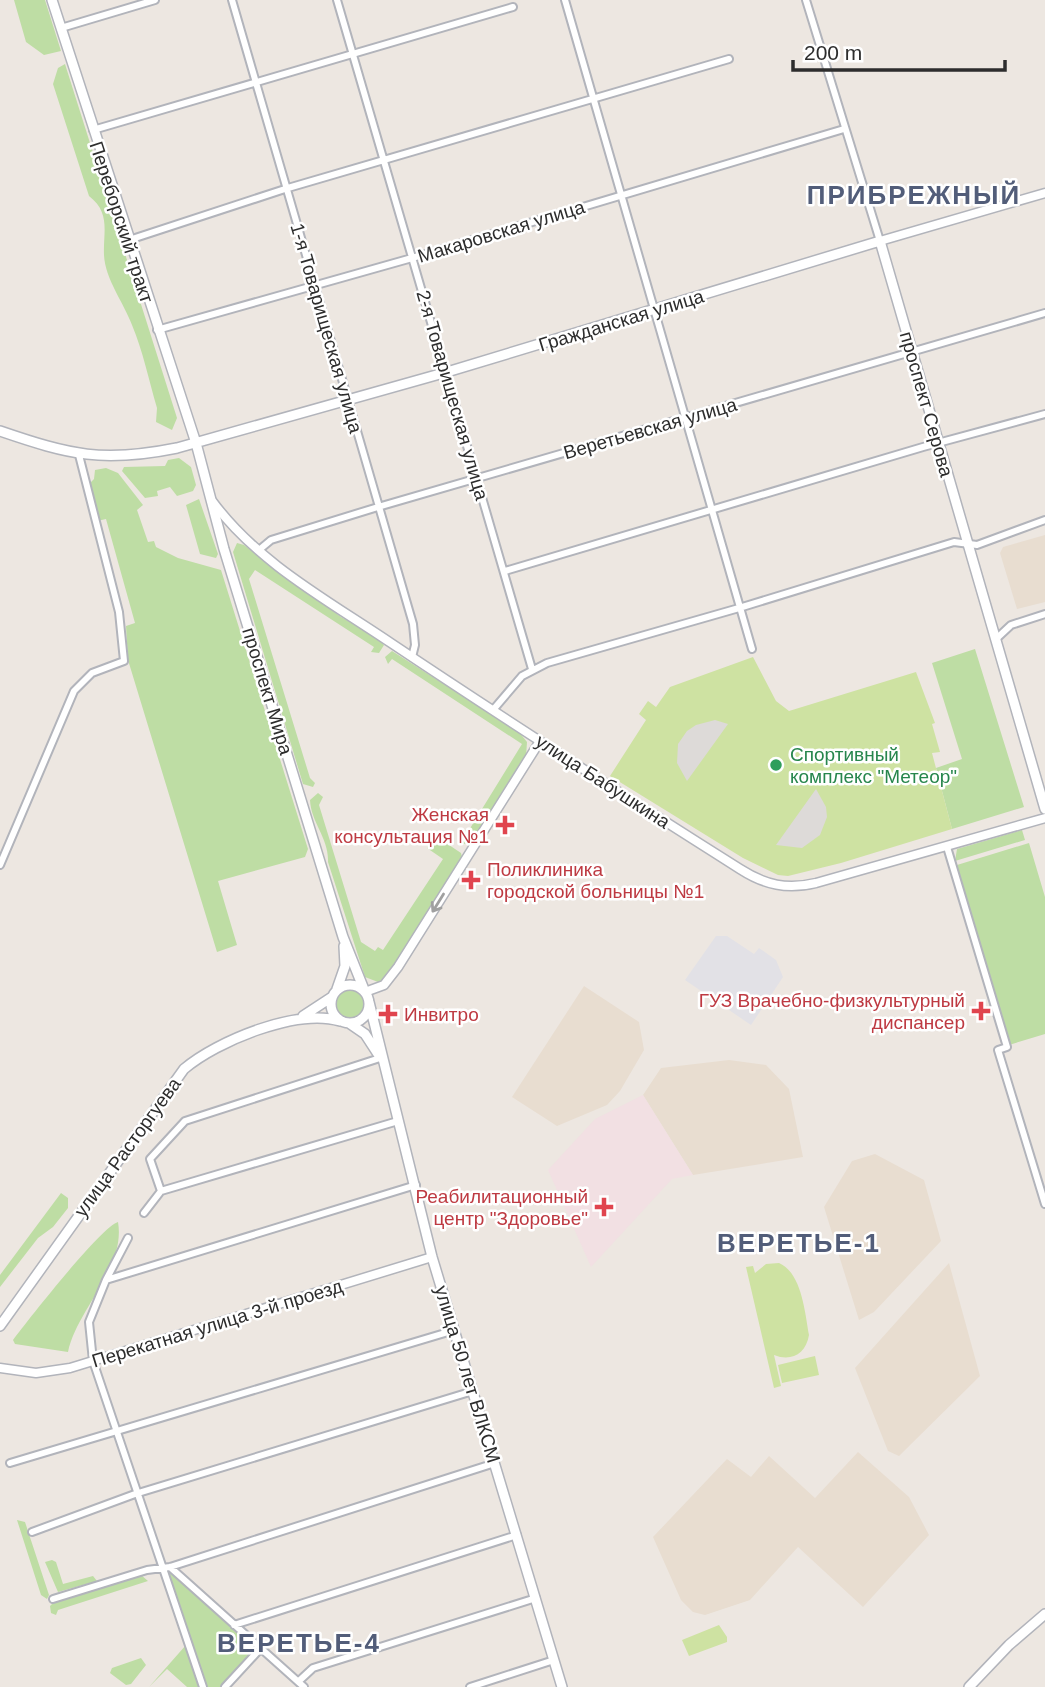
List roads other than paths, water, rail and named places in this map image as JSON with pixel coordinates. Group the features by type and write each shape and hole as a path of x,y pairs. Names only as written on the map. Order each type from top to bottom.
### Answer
{"main road":[{"name":"Переборский тракт","path":"52,0 157,330 196,443"},
{"name":"Гражданская улица","path":"0,431 79,455 135,456 196,443 447,372 880,241"},
{"name":"проспект Серова","path":"880,241 1045,809"},
{"name":"проспект Мира","path":"196,443 224,549 343,937 365,992"},
{"name":"проспект Мира","path":"334,993 345,966 343,937"},
{"path":"334,993 350,985 365,992"},
{"name":"улица 50 лет ВЛКСМ","path":"365,992 380,1058 416,1185 432,1257 562,1687"},
{"name":"улица 50 лет ВЛКСМ","path":"334,993 331,1010 368,1037 380,1058"},
{"name":"улица Расторгуева","path":"295,1020 334,993"},
{"path":"345,1022 362,1019 369,1002"},
{"name":"улица Расторгуева","path":"0,1326 184,1069 215,1047 295,1020 323,1017 345,1022"},
{"path":"969,1687 1045,1615"}],"street":[{"path":"61,28 155,0"},
{"name":"1-я Товарищеская улица","path":"232,0 413,624 415,645 412,657"},
{"name":"2-я Товарищеская улица","path":"337,0 533,669"},
{"path":"565,0 752,649"},
{"name":"проспект Серова","path":"806,0 880,241"},
{"path":"93,131 513,7"},
{"path":"128,240 288,188 385,162 729,59"},
{"name":"Макаровская улица","path":"157,330 412,258 844,129"},
{"name":"Гражданская улица","path":"880,241 1045,193"},
{"name":"Веретьевская улица","path":"259,550 271,540 477,477 1045,313"},
{"path":"505,571 1045,414"},
{"path":"0,865 74,691 92,673 124,661 119,612 79,455"},
{"name":"улица Бабушкина","path":"212,502 249,541 287,573 540,741 740,869 773,885 808,885 1045,818"},
{"path":"493,710 512,685 533,669 954,542 981,544 1045,520"},
{"path":"224,549 225,540 230,534 249,541"},
{"path":"996,639 1011,625 1045,614"},
{"path":"365,992 384,985 398,967 540,741"},
{"path":"947,846 1007,1047 998,1050 1045,1204"},
{"path":"161,1191 150,1158 185,1121 380,1058"},
{"path":"144,1213 161,1191 398,1121"},
{"path":"106,1280 416,1185"},
{"path":"128,1238 106,1280 89,1322 93,1361 135,1494 202,1687"},
{"name":"Перекатная улица 3-й проезд","path":"0,1368 44,1373 93,1361 432,1257"},
{"path":"10,1463 454,1330"},
{"path":"32,1532 135,1494 473,1391"},
{"path":"53,1599 161,1567 170,1567 495,1463"},
{"path":"234,1625 517,1535"},
{"path":"170,1567 304,1687"},
{"path":"299,1681 313,1668 536,1598"},
{"path":"225,1687 260,1649"},
{"path":"470,1687 554,1660"}],"place":[{"name":"Спортивный комплекс \"Метеор\"","path":"776,765"},
{"name":"Женская консультация №1","path":"505,825"},
{"name":"Поликлиника городской больницы №1","path":"471,880"},
{"name":"ГУЗ Врачебно-физкультурный диспансер","path":"981,1011"},
{"name":"Инвитро","path":"388,1014"},
{"name":"Реабилитационный центр \"Здоровье\"","path":"604,1207"}],"district":[{"name":"ПРИБРЕЖНЫЙ","path":"914,195"},
{"name":"ВЕРЕТЬЕ-1","path":"799,1243"},
{"name":"ВЕРЕТЬЕ-4","path":"299,1643"}]}
